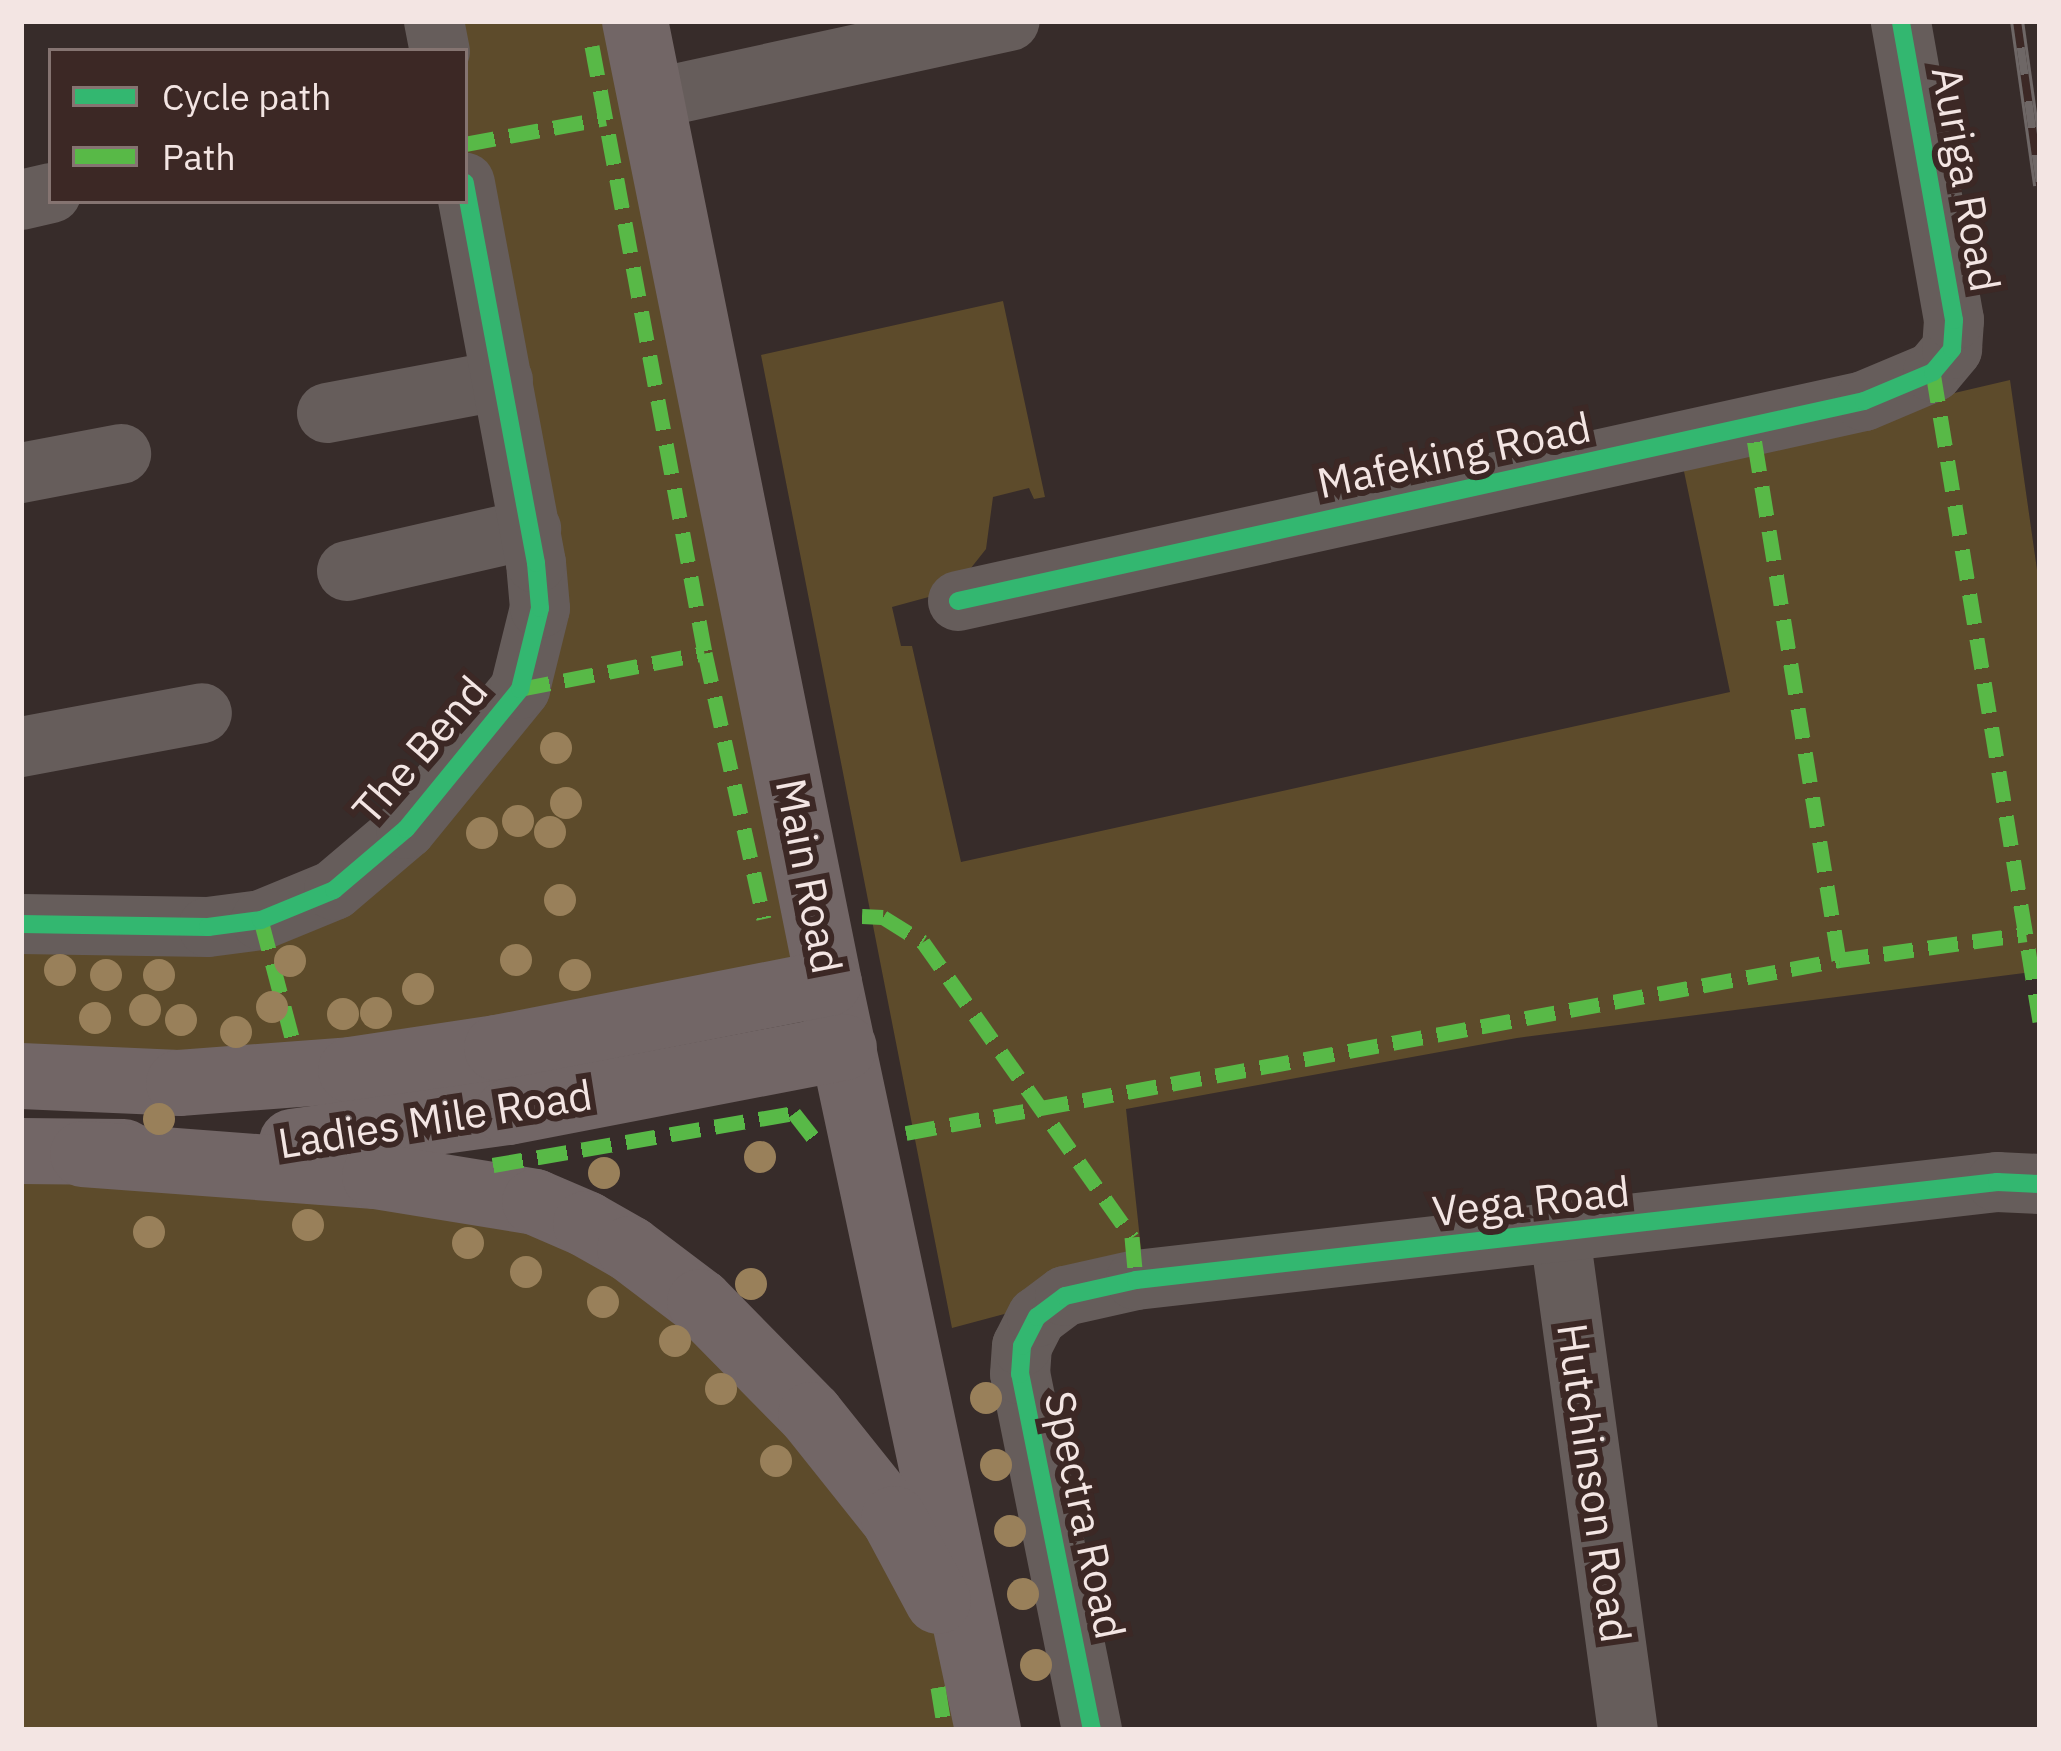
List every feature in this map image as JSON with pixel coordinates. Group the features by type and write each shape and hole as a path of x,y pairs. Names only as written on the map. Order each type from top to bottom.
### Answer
{"main road":[{"name":"Main Road","path":"635,21 986,1730"},
{"name":"Ladies Mile Road","path":"21,1076 179,1083 351,1070 496,1048 829,983"},
{"name":"Ladies Mile Road","path":"52,1153 332,1138 508,1112 844,1047"},
{"path":"52,1153 375,1176 485,1191 535,1202 631,1249 727,1327 866,1478 928,1578 986,1730"}],"street":[{"path":"652,99 1010,21"},
{"name":"Auriga Road","path":"1901,21 1954,320 1952,349"},
{"name":"The Bend","path":"23,914 158,928 261,920 334,890 373,860 466,759 520,689 540,608 530,529 468,199"},
{"name":"Mafeking Road","path":"958,602 1864,401 1933,372 1952,349"},
{"path":"327,413 502,380"},
{"path":"21,473 121,454"},
{"path":"347,571 530,529"},
{"path":"21,747 202,713"},
{"name":"Vega Road","path":"1037,1317 1065,1296 1097,1286 1997,1182 2040,1184"},
{"name":"Hutchinson Road","path":"1560,1235 1628,1730"},
{"name":"Spectra Road","path":"1037,1317 1022,1346 1020,1374 1093,1730"}],"shaded area":[{"path":"434,21 630,21 829,983 21,1076 21,924 261,920 520,689 467,204 468,48 462,48"},
{"path":"1003,301 1045,497 1034,499 1029,488 993,497 986,549 967,573 936,595 892,607 901,646 912,646 961,862 1730,692 1681,457 2010,380 2040,591 2040,971 1517,1038 1126,1109 1142,1258 1008,1313 952,1328 761,355"},
{"path":"21,1151 535,1202 866,1478 985,1730 21,1730"}],"railway":[{"path":"2017,21 2040,185"}],"marked path":[{"path":"592,46 705,653 764,919"},
{"path":"468,143 606,118"},
{"path":"1933,372 2040,1021"},
{"path":"906,1133 1839,960 1752,426"},
{"path":"520,689 705,653"},
{"path":"862,916 883,917 923,942 1132,1237 1136,1280"},
{"path":"261,920 294,1045"},
{"path":"1839,960 2026,934"},
{"path":"493,1165 794,1113 813,1137"},
{"path":"938,1687 945,1730"}],"cycle path":[{"path":"958,601 1864,401 1933,372 1952,349 1954,320 1901,21"},
{"path":"21,924 208,927 261,920 334,890 406,829 520,689 540,608 536,563 468,199"},
{"path":"1092,1730 1020,1374 1022,1346 1037,1317 1065,1296 1136,1280 1997,1182 2040,1184"}]}
